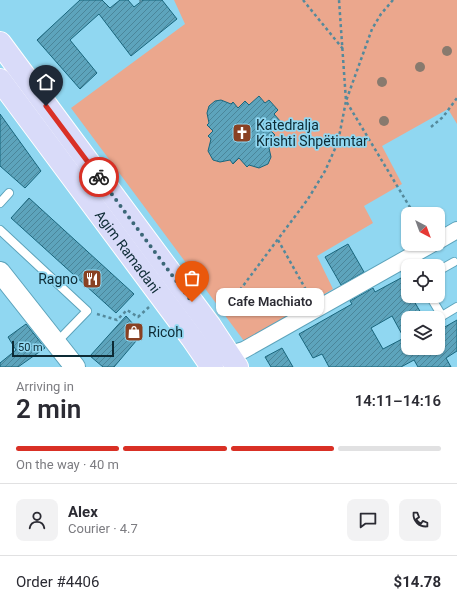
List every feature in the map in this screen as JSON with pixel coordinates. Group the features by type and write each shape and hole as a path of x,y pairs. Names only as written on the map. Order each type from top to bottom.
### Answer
{"main road":[{"name":"Agim Ramadani","path":"0,43 210,326 234,361"},
{"name":"Agim Ramadani","path":"0,80 160,296 209,366"}],"street":[{"path":"445,237 457,230"},
{"path":"414,259 424,251"},
{"path":"209,366 234,361 244,350 316,308 401,269"},
{"path":"0,272 75,367"}],"lane":[{"path":"0,203 9,193"},
{"path":"0,230 87,311 56,344"},
{"path":"445,267 454,262"},
{"path":"434,303 442,316 457,307"}],"path":[{"path":"303,0 343,49"},
{"path":"340,0 346,100 410,207"},
{"path":"210,326 221,316 298,214 325,171 338,142 346,100 372,29 381,14 393,0"},
{"path":"431,127 443,117 457,98"},
{"path":"278,240 316,308"},
{"path":"87,311 117,320 127,310 138,317 160,296"}],"shaded area":[{"path":"174,0 457,0 457,124 448,109 382,146 402,184 364,206 373,223 317,256 333,289 244,341 71,108 185,24"}],"building":[{"path":"80,0 102,0 110,8 120,0 128,0 134,7 143,0 162,0 177,19 131,56 99,14 70,40 97,73 80,89 37,40"},
{"name":"Katedralja Krishti Shpëtimtar","path":"259,96 265,103 269,100 278,110 274,114 281,122 271,131 275,135 267,142 271,146 269,148 271,157 268,164 259,168 249,165 247,167 239,158 233,164 230,160 220,162 213,160 208,151 211,139 208,136 213,131 207,125 209,123 207,113 209,106 215,101 221,100 231,104 233,102 238,108 245,101 249,105"},
{"path":"0,114 41,171 25,188 0,166"},
{"path":"29,198 134,294 116,313 11,218"},
{"path":"348,244 364,272 341,285 325,257"},
{"path":"401,278 401,303 415,303 420,311 401,311 401,332 392,316 371,328 383,349 401,340 401,355 445,355 445,327 457,320 457,351 446,358 451,367 418,367 414,360 401,367 329,367 322,354 313,358 299,334 352,304 350,301 373,288 375,292"},
{"path":"126,316 142,334 114,367 103,367 90,356"},
{"path":"26,324 45,348 18,367 0,367 0,363 16,350 8,337"},
{"path":"282,348 293,367 271,367 265,357"}],"way so far":[{"path":"99,177 192,302"}],"place":[{"name":"Katedralja Krishti Shpëtimtar","path":"242,133"},
{"name":"Ragno","path":"92,279"},
{"name":"Cafe Machiato","path":"192,302"},
{"name":"Ricoh","path":"134,332"}],"route":[{"path":"46,106 99,177"}]}
